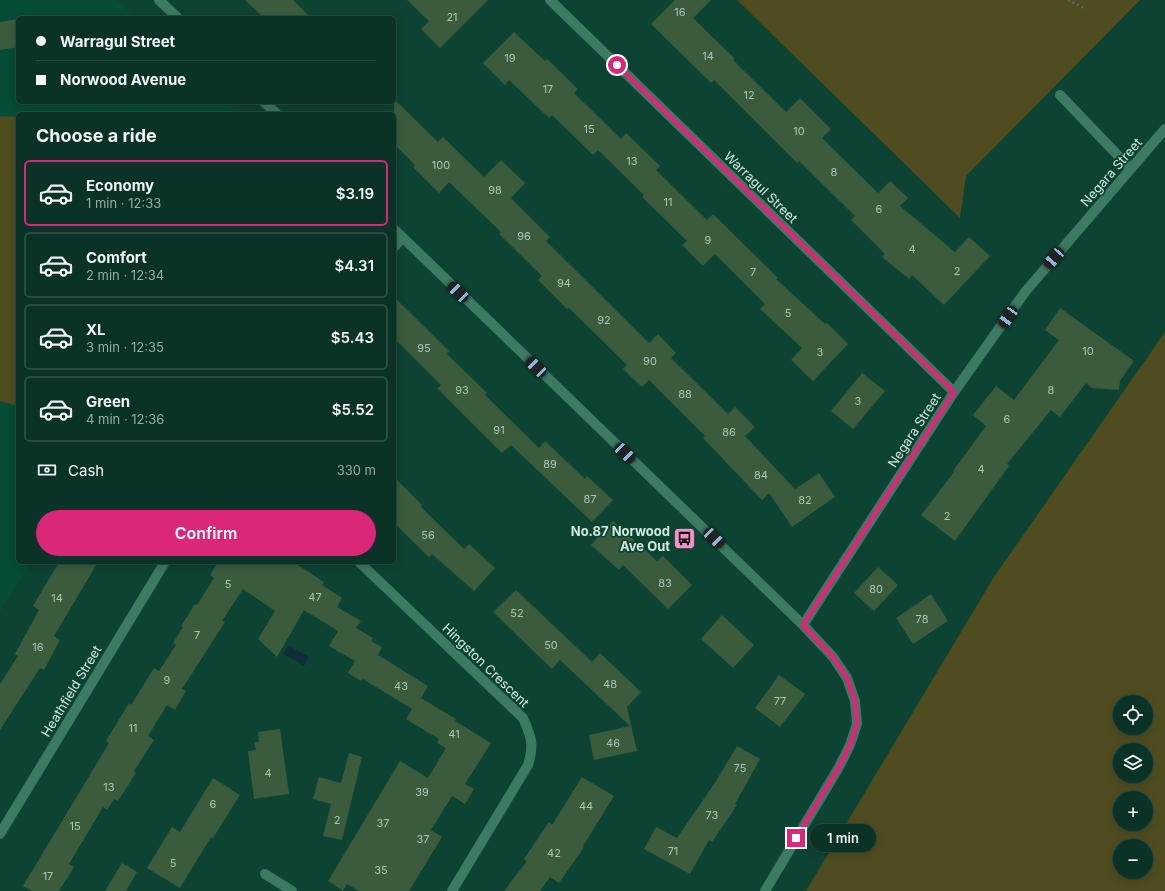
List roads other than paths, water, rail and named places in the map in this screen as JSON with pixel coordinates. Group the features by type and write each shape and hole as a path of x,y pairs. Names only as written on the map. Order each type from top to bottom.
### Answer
{"street":[{"path":"159,0 176,16"},
{"name":"Warragul Street","path":"550,0 954,392"},
{"path":"1060,95 1131,169"},
{"path":"266,104 275,112"},
{"name":"Negara Street","path":"803,625 954,392 1025,292 1165,129"},
{"path":"396,231 803,625 833,657 847,678 855,701 857,724 850,745 839,767 765,891"},
{"path":"396,245 403,238"},
{"name":"Heathfield Street","path":"0,834 164,564"},
{"name":"Hingston Crescent","path":"361,564 524,718 530,733 533,751 528,765 452,891"},
{"path":"265,874 292,891"}],"water":[{"path":"288,645 309,657 304,666 283,654"}],"place":[{"name":"No.87 Norwood Ave Out","path":"685,538"}]}
